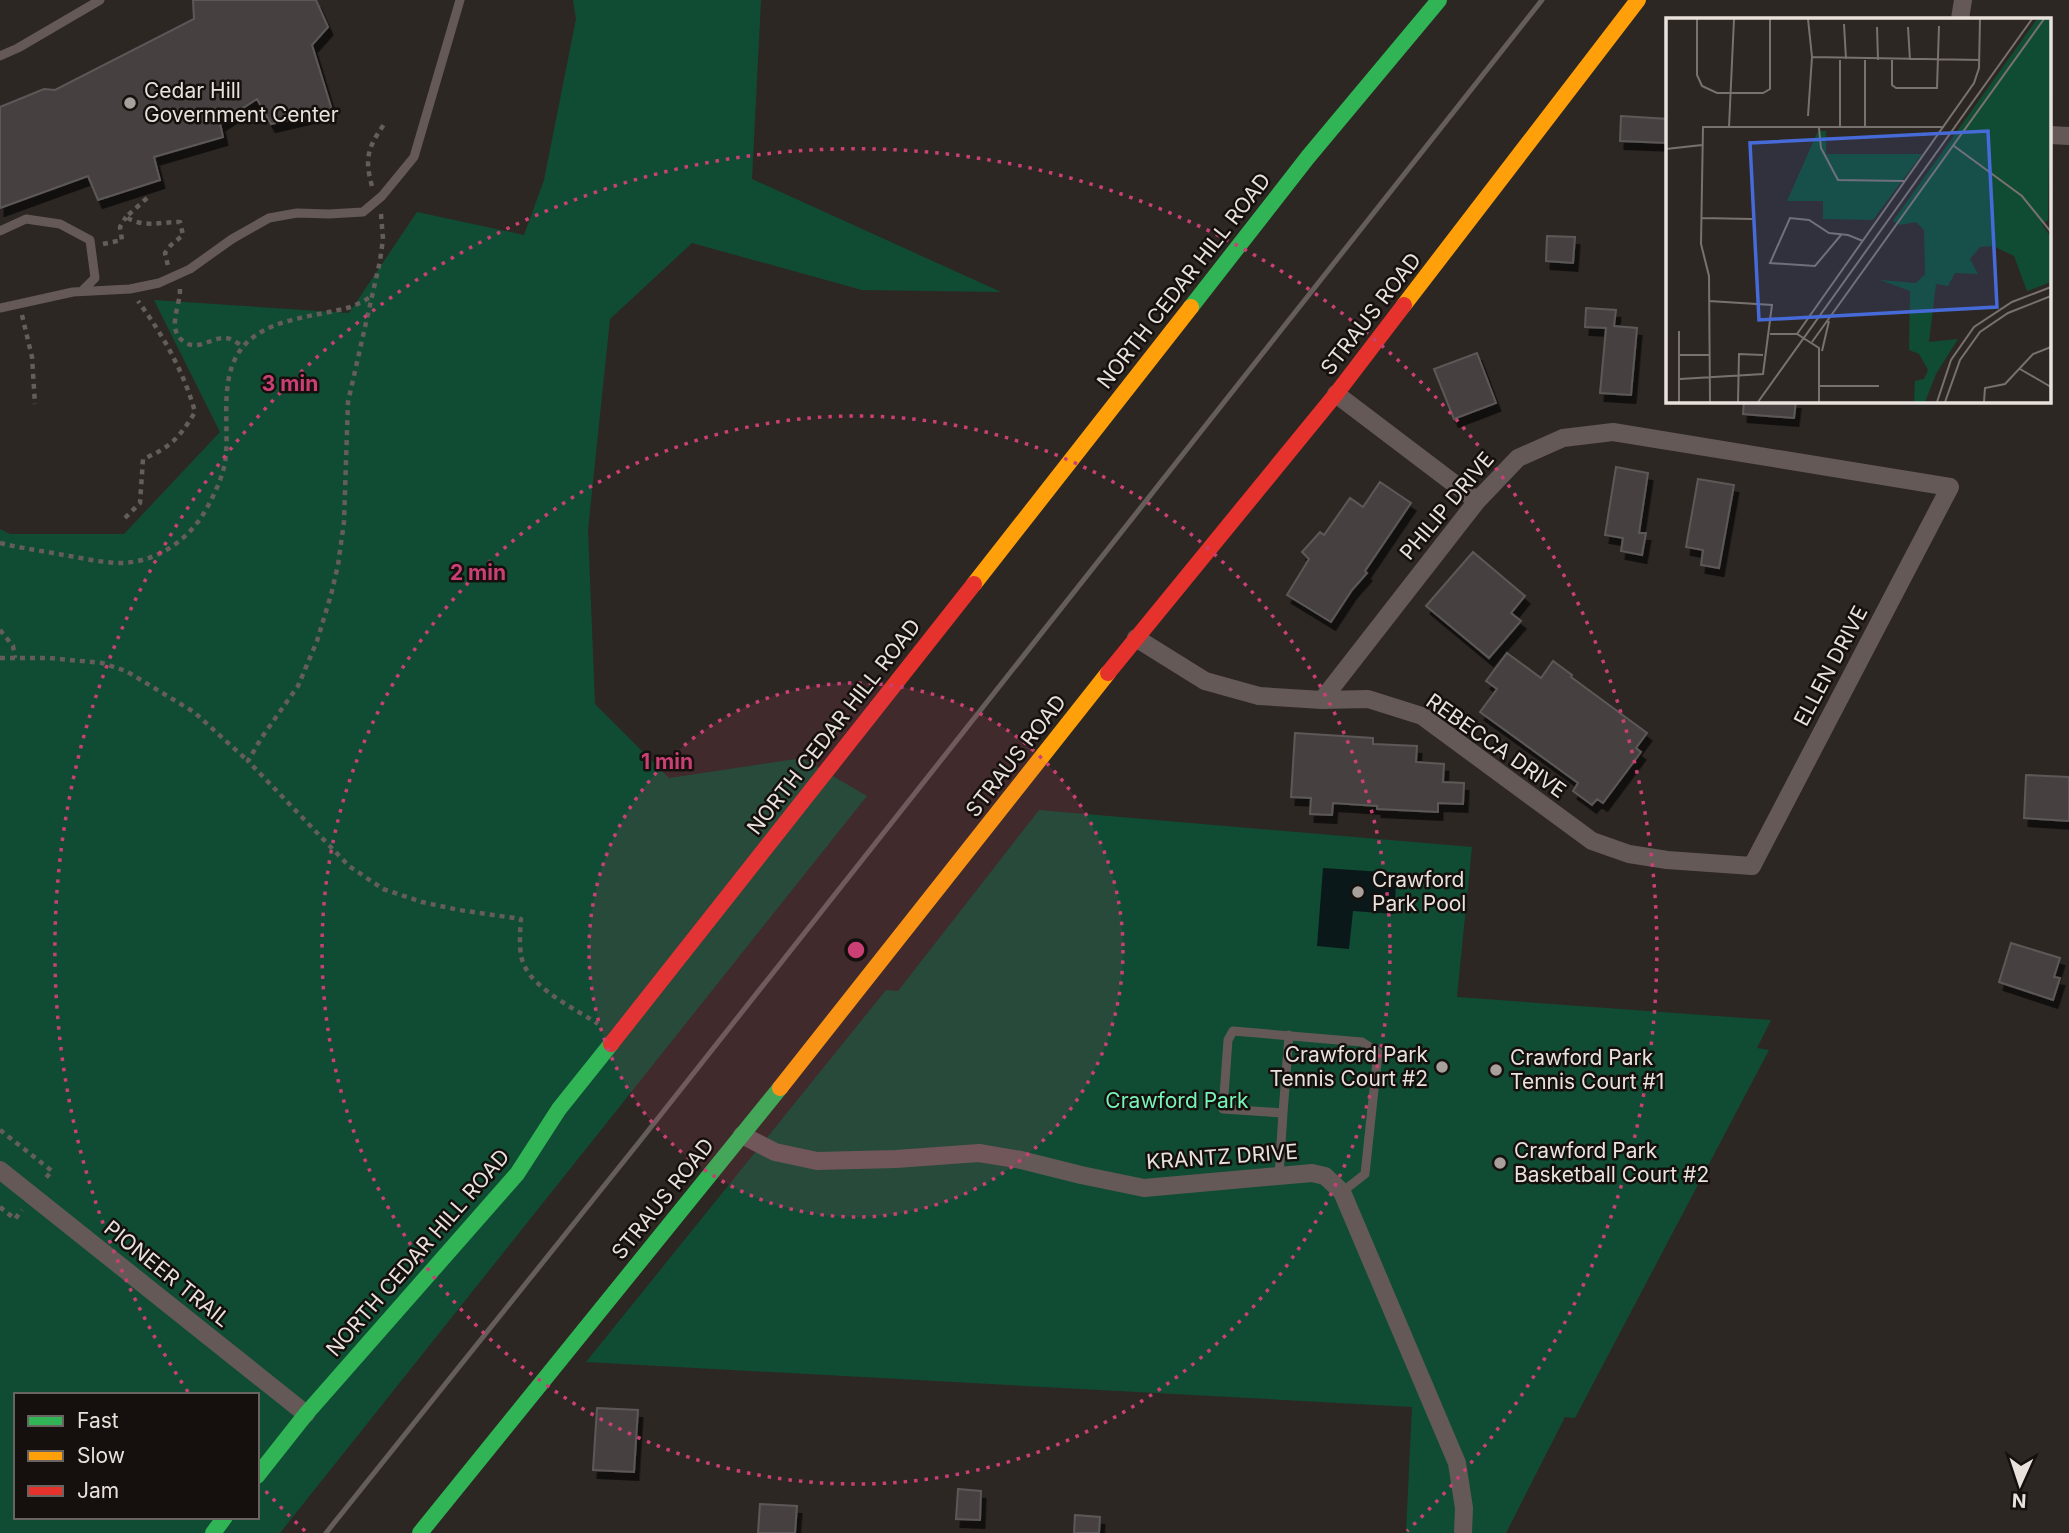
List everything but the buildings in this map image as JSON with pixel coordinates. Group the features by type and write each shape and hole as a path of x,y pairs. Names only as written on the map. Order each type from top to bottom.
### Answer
{"street":[{"name":"NORTH CEDAR HILL ROAD","path":"259,1473 306,1414 517,1174 576,1087 1308,157 1439,0"},
{"name":"STRAUS ROAD","path":"420,1533 742,1135 1136,638 1336,394 1638,0"},
{"path":"1960,18 1963,0"},
{"path":"1336,394 1477,501"},
{"name":"PHILIP DRIVE","path":"1322,700 1477,501 1518,458 1563,438 1613,432 1950,487"},
{"name":"ELLEN DRIVE","path":"1752,866 1950,487"},
{"name":"REBECCA DRIVE","path":"1136,638 1205,681 1259,696 1322,700 1368,699 1422,716 1592,841 1629,854 1667,860 1752,866"},
{"name":"KRANTZ DRIVE","path":"742,1135 775,1152 817,1161 979,1153 1144,1188 1312,1173 1325,1175 1342,1192"},
{"name":"PIONEER TRAIL","path":"0,1170 306,1414"},
{"path":"1342,1192 1457,1463 1464,1508 1463,1533"}],"lane":[{"path":"0,57 100,0"},
{"path":"0,309 82,291 130,289 159,283 190,269 232,239 269,218 297,213 363,212 382,196 414,157 460,0"},
{"path":"0,231 26,219 60,224 90,240 95,278 82,291"},
{"path":"1283,1113 1223,1109 1228,1040 1233,1031 1362,1041 1378,1052 1365,1174 1342,1192"},
{"path":"1279,1177 1289,1035"}],"path":[{"path":"373,190 367,169 368,152 384,124"},
{"path":"248,761 298,686 317,641 331,595 344,522 348,402 383,239 380,212"},
{"path":"122,240 120,227 126,217"},
{"path":"125,518 139,503 143,459 172,444 195,412 166,344 130,289"},
{"path":"0,543 121,563 149,559 169,550 189,533 204,514 217,490 226,458 228,381 235,359 251,339 277,325 349,307 372,297"},
{"path":"19,304 32,357 35,404"},
{"path":"0,630 13,646 15,658"},
{"path":"0,659 50,658 102,663 126,671 194,712 248,761 349,866 383,890 459,910 521,919 520,940 524,967 546,991 601,1027"},
{"path":"0,1130 52,1171 49,1174"},
{"path":"0,1207 15,1219 19,1213"}],"green space":[{"path":"573,0 761,0 752,179 1001,292 862,290 692,243 610,319 588,530 595,704 669,778 802,758 867,796 280,1533 0,1533 0,529 10,534 124,534 220,432 154,300 349,313 417,212 524,235 544,180 576,19"},
{"name":"Crawford Park","path":"1039,810 1472,847 1457,997 1771,1020 1757,1048 1769,1050 1575,1418 1565,1417 1506,1533 1406,1533 1412,1407 586,1362 886,990 898,991"}],"shaded area":[{"name":"Crawford Park Pool","path":"1323,868 1397,873 1394,914 1353,911 1349,949 1317,946"}],"railway":[{"path":"326,1533 640,1141 1542,0"}],"traffic: fast":[{"path":"1191,307 1308,157 1439,0"},
{"path":"259,1473 306,1414 517,1174 559,1109 611,1044"},
{"path":"420,1533 780,1088"},
{"path":"213,1533 224,1519"}],"traffic: slow":[{"path":"1404,305 1638,0"},
{"path":"974,584 1191,307"},
{"path":"780,1088 1108,673"}],"traffic: jam":[{"path":"1108,673 1336,394 1404,305"},
{"path":"611,1044 974,584"}],"place":[{"name":"Cedar Hill Government Center","path":"130,103"},
{"name":"Crawford Park Pool","path":"1358,892"},
{"name":"Crawford Park Tennis Court #2","path":"1442,1067"},
{"name":"Crawford Park Tennis Court #1","path":"1496,1070"},
{"name":"Crawford Park Basketball Court #2","path":"1500,1163"}]}
